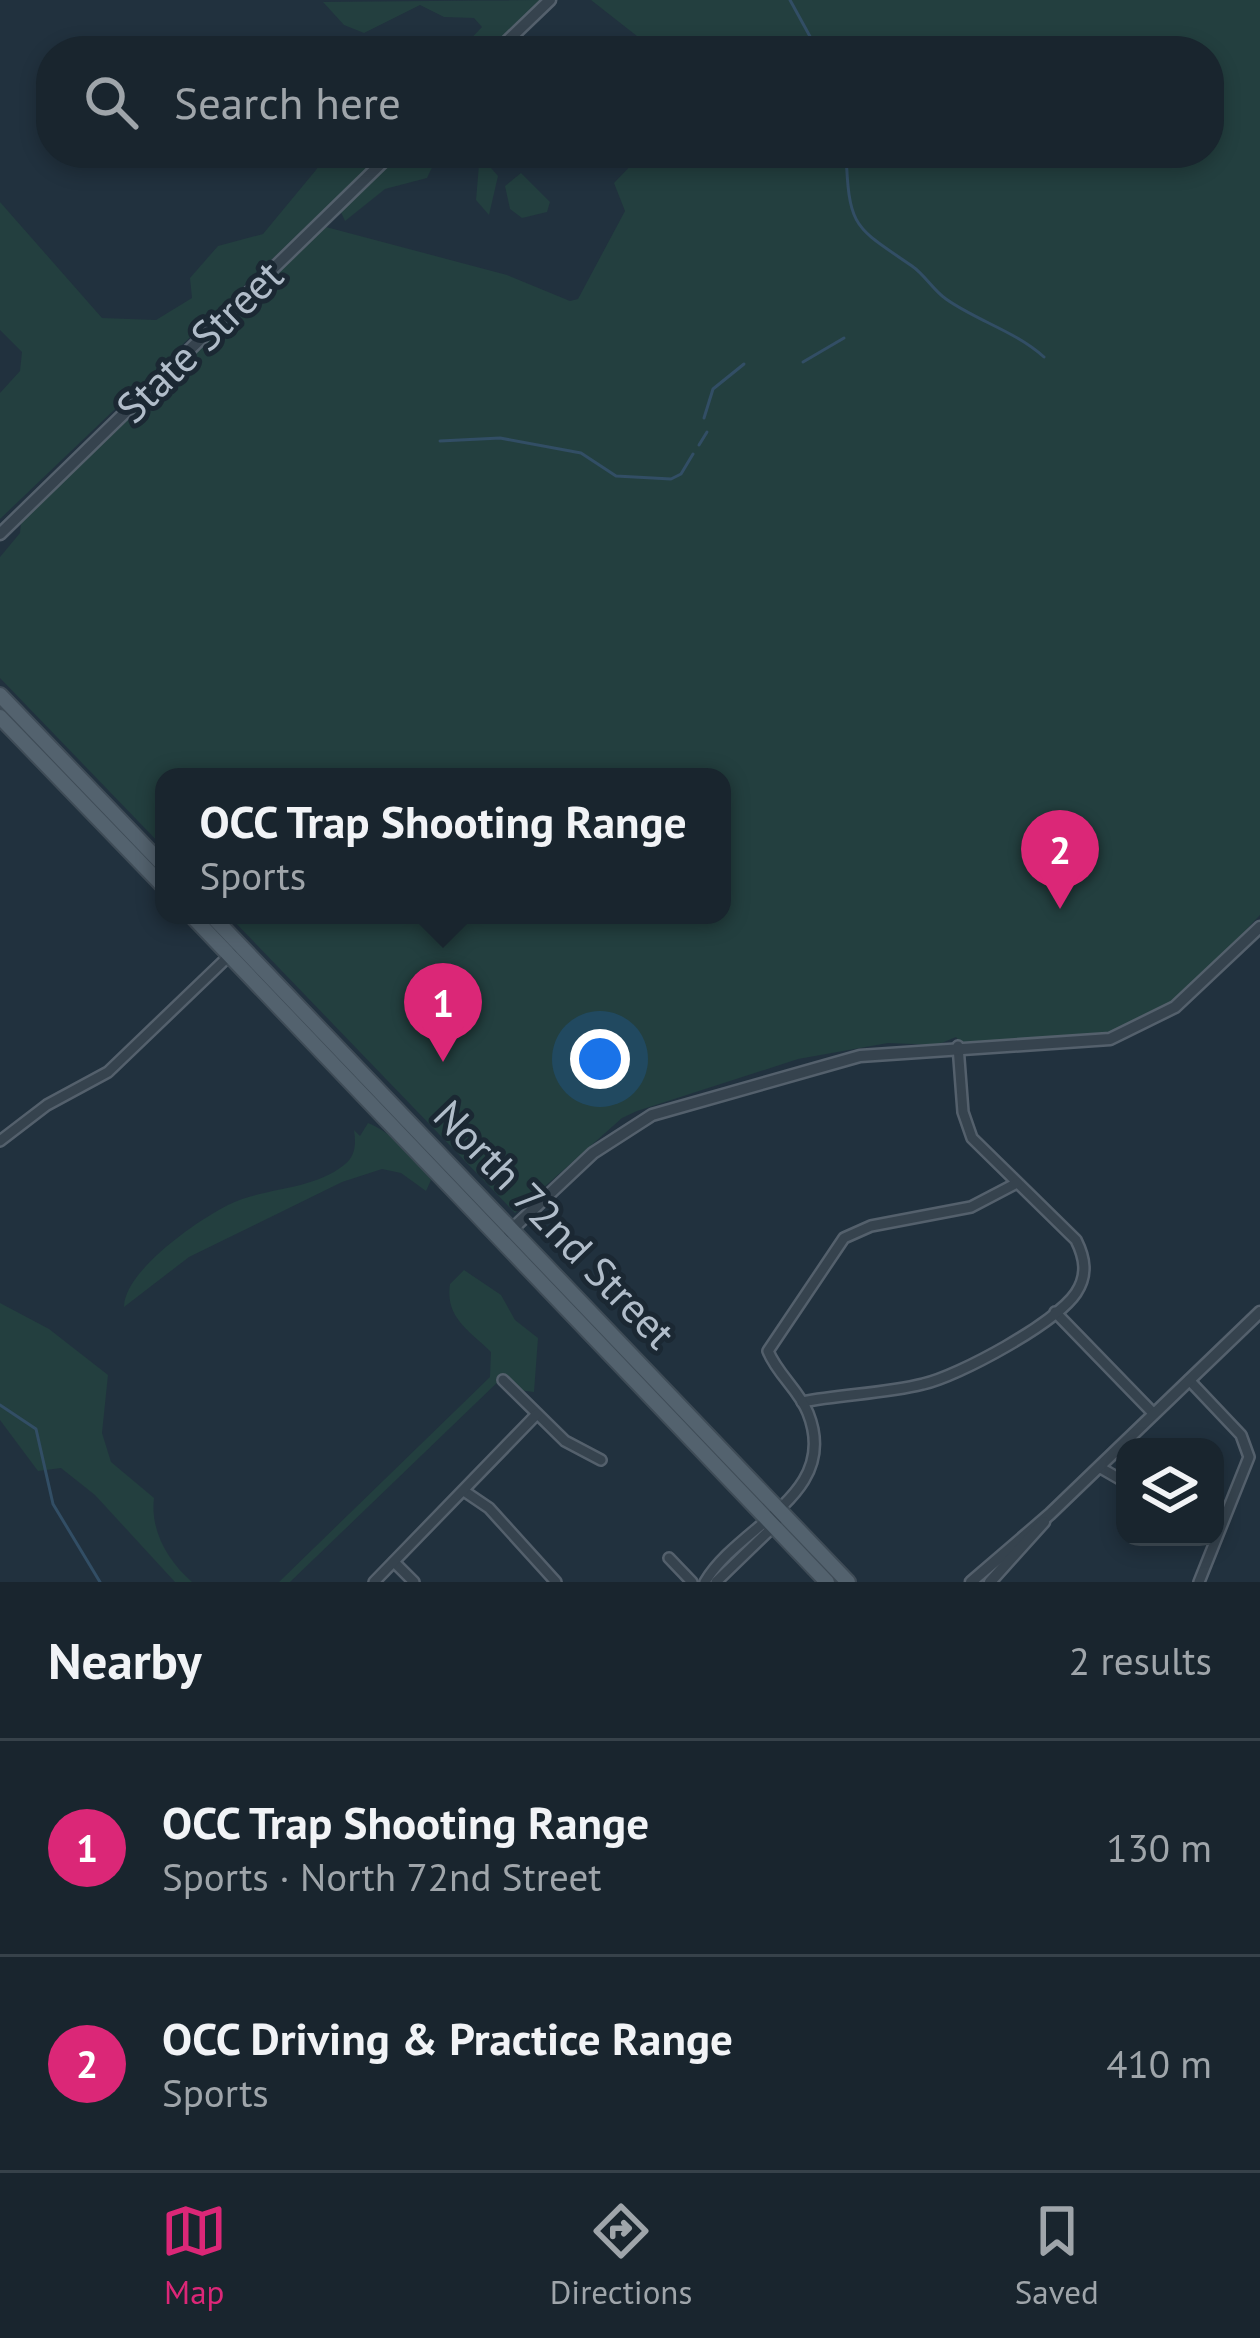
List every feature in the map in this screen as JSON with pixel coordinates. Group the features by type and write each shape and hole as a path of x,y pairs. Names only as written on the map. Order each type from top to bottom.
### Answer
{"main road":[{"path":"0,695 155,857"},
{"path":"0,717 155,878"},
{"name":"North 72nd Street","path":"202,924 235,950 504,1238 776,1516 848,1582"},
{"name":"North 72nd Street","path":"218,924 235,950"},
{"name":"North 72nd Street","path":"776,1516 827,1582"}],"street":[{"path":"513,36 550,0"},
{"name":"State Street","path":"2,532 377,168"},
{"path":"504,1238 607,1142 652,1115 824,1063 958,1046 1065,1044 1126,1034 1187,998 1260,927"},
{"path":"0,1141 47,1105 108,1072 235,950"},
{"path":"802,1402 938,1380 1055,1312 1082,1282 1083,1253 1070,1233 985,1155 968,1130 958,1046"},
{"path":"716,1582 803,1486 814,1459 813,1434 802,1402 768,1349 828,1255 848,1235 971,1207 1017,1183"},
{"path":"1055,1312 1154,1414"},
{"path":"971,1582 1050,1514 1260,1312"},
{"path":"503,1380 570,1445 601,1460"},
{"path":"1189,1380 1246,1442 1249,1457 1224,1512"},
{"path":"374,1582 537,1414"},
{"path":"1099,1467 1116,1477"},
{"path":"464,1491 489,1508 556,1582"},
{"path":"990,1582 1050,1514"},
{"path":"705,1582 776,1516"},
{"path":"1198,1582 1211,1546"},
{"path":"669,1558 692,1582"},
{"path":"394,1562 414,1582"}],"green space":[{"path":"542,0 505,36 473,36 482,27 474,18 444,17 420,5 364,33 344,25 323,2"},
{"path":"591,0 1260,0 1260,915 1193,988 1144,1021 1067,1039 960,1042 956,1037 937,1045 888,1043 798,1059 622,1118 515,1213 237,924 731,924 731,768 155,768 155,839 0,678 0,557 20,533 21,522 326,227 507,275 570,301 578,299 625,211 614,183 628,168 1224,168 1224,36 637,36"},
{"path":"318,168 367,168 0,519 0,393 20,371 22,352 0,330 0,202 102,318 156,320 192,298 190,278 218,246 263,234"},
{"path":"380,168 432,168 427,178 385,189 345,221 340,210"},
{"path":"479,168 491,168 498,176 489,215 476,200"},
{"path":"521,173 550,202 547,212 522,218 510,209 505,186"},
{"path":"368,1123 418,1163 431,1180 426,1191 401,1173 382,1169 342,1182 189,1257 124,1307 136,1278 182,1234 242,1199 331,1173 351,1158 354,1130 360,1136"},
{"path":"464,1270 501,1295 515,1320 538,1338 534,1392 518,1390 504,1376 290,1582 279,1582 490,1377 491,1352 460,1322 451,1306 450,1284"},
{"path":"0,1303 49,1329 108,1375 102,1433 111,1462 154,1498 162,1544 192,1582 175,1582 95,1495 61,1468 38,1471 0,1420"}],"waterway":[{"path":"790,0 810,36"},
{"path":"847,168 853,212 866,233 917,270 946,299 1044,357"},
{"path":"803,362 844,338"},
{"path":"704,418 713,389 744,364"},
{"path":"699,445 707,432"},
{"path":"440,441 500,438 581,453 616,476 671,479 681,474 693,454"},
{"path":"0,1405 36,1429 53,1504 100,1582"}],"place":[{"name":"OCC Driving & Practice Range","path":"1060,909"},
{"name":"OCC Trap Shooting Range","path":"443,1062"}]}
